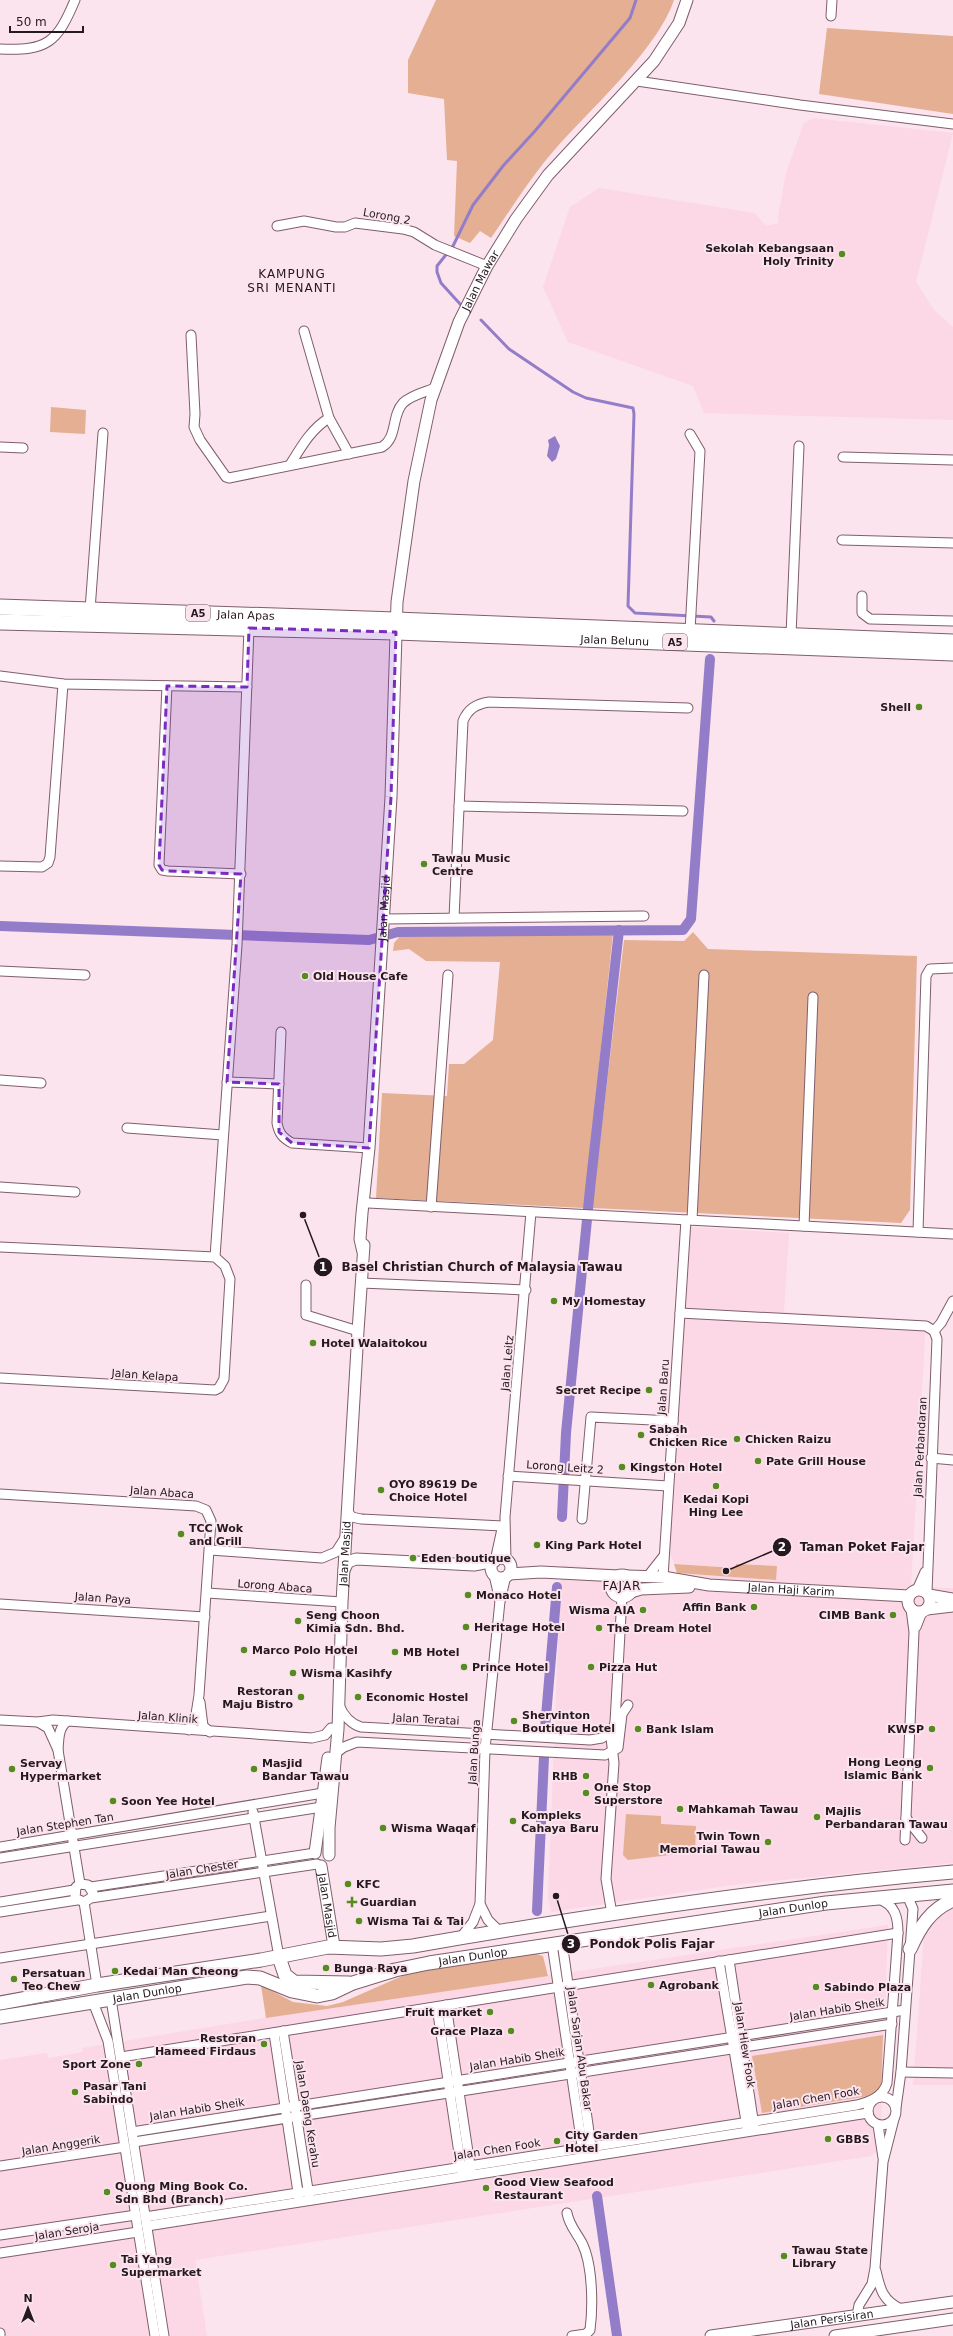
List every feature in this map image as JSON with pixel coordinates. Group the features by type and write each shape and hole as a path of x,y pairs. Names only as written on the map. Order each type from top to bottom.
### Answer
{"highway":[{"name":"Jalan Apas","path":"0,607 90,610 396,626"},
{"name":"Jalan Belunu","path":"396,626 690,621 791,635 953,642"},
{"name":"Jalan Apas","path":"0,622 249,628 396,626"},
{"name":"Jalan Belunu","path":"396,626 953,653"}],"main road":[{"name":"Jalan Dunlop","path":"0,2003 97,1985 334,1946 381,1949 835,1882 953,1872"},
{"path":"835,1882 894,1885 907,1895"},
{"name":"Jalan Dunlop","path":"0,2017 246,1977 260,1978 292,1991 317,1996 332,1993 353,1983 429,1962 826,1903 953,1891"},
{"path":"910,1949 928,1917 935,1910 953,1900"},
{"path":"279,1956 285,1975 294,1982 353,1983"},
{"path":"70,1990 88,1994 106,1992 111,1999"}],"street":[{"path":"0,49 18,50 47,43 59,34 75,0"},
{"name":"Jalan Mawar","path":"396,626 399,574 408,512 422,436 435,388 459,322 487,266 516,219 548,175 637,80 670,39 679,23 687,0"},
{"path":"831,16 832,0"},
{"path":"637,80 800,105 953,124"},
{"name":"Lorong 2","path":"278,226 304,221 336,227 345,227 355,223 377,225 414,232 435,245 487,266"},
{"path":"304,331 329,418 349,454"},
{"path":"191,335 195,414 194,427 200,440 226,477 232,478 349,454 387,443 391,437 396,414 402,404 410,398 435,388"},
{"path":"290,465 306,438 321,423 329,418"},
{"path":"90,610 103,433"},
{"path":"690,434 700,451 690,621"},
{"path":"791,635 799,446"},
{"path":"0,447 23,448"},
{"path":"843,456 953,460"},
{"path":"842,540 953,543"},
{"path":"862,596 862,613 870,619 953,622"},
{"name":"Jalan Masjid","path":"363,1252 360,1240 363,1196 366,1184 369,1148 391,797 396,626"},
{"path":"0,1247 215,1257 238,930 249,628"},
{"path":"0,676 63,684 246,687"},
{"path":"0,866 42,867 48,864 50,857 63,684"},
{"path":"167,686 159,865 162,870 168,871 240,874"},
{"path":"454,918 463,721 465,716 475,706 489,702 688,708"},
{"path":"459,806 683,811"},
{"path":"384,923 454,918 644,916"},
{"path":"918,1232 926,976 930,968 953,968"},
{"path":"0,971 85,975"},
{"path":"431,1207 448,975"},
{"name":"Jalan Baru","path":"663,1577 680,1313 689,1220 704,975"},
{"path":"804,1226 813,997"},
{"path":"281,1032 278,1123 279,1132 284,1139 292,1143 369,1148"},
{"path":"0,1080 41,1083"},
{"path":"227,1082 279,1084"},
{"path":"127,1128 223,1135"},
{"name":"Jalan Masjid","path":"319,1865 328,1862 329,1855 329,1828 339,1705 338,1688 347,1511 363,1252 366,1240 368,1203 366,1184"},
{"path":"0,1187 75,1192"},
{"path":"368,1203 953,1234"},
{"name":"Jalan Leitz","path":"505,1517 526,1290 531,1212"},
{"name":"Jalan Kelapa","path":"0,1378 215,1390 219,1388 224,1379 228,1320 228,1272 215,1257"},
{"path":"361,1283 526,1290"},
{"path":"306,1285 306,1315 358,1331"},
{"path":"680,1313 926,1326 934,1331 941,1323 953,1301"},
{"name":"Jalan Perbandaran","path":"905,1840 914,1632 917,1597 926,1564 937,1339 934,1331"},
{"path":"582,1519 591,1417 673,1421"},
{"path":"931,1458 953,1460"},
{"name":"Lorong Leitz 2","path":"508,1476 668,1486"},
{"name":"Jalan Abaca","path":"0,1494 202,1507 206,1510 211,1521 210,1550 199,1695"},
{"path":"347,1511 352,1517 361,1519 503,1526"},
{"path":"493,1574 491,1566 495,1561 505,1517"},
{"path":"505,1517 508,1561 511,1569 508,1575"},
{"path":"210,1550 322,1558 336,1552 346,1536"},
{"path":"648,1576 664,1556"},
{"path":"344,1570 348,1562 356,1559 479,1564 495,1561 501,1558 541,1572"},
{"path":"460,1564 493,1574 500,1578 508,1575 541,1572 663,1577 709,1585"},
{"name":"Jalan Bunga","path":"493,1574 500,1601"},
{"name":"Jalan Bunga","path":"461,1937 473,1922 480,1904 485,1749 500,1601 508,1575"},
{"path":"590,1575 622,1593 648,1588 709,1585"},
{"path":"612,1914 606,1879 614,1770 609,1754 614,1729 622,1593 632,1581 622,1576"},
{"path":"622,1576 611,1585 622,1593"},
{"path":"648,1588 662,1580 663,1577"},
{"name":"Jalan Haji Karim","path":"709,1585 917,1597"},
{"name":"Lorong Abaca","path":"207,1593 342,1602"},
{"path":"917,1597 953,1599"},
{"path":"917,1597 925,1610"},
{"path":"917,1597 930,1602 925,1610"},
{"name":"Jalan Paya","path":"0,1604 205,1617"},
{"path":"925,1610 953,1606"},
{"name":"Jalan Perbandaran","path":"914,1632 925,1610"},
{"name":"Jalan Masjid","path":"334,1946 319,1865 314,1860 324,1793 334,1697 338,1688"},
{"path":"189,1730 196,1714 199,1695"},
{"path":"199,1695 203,1726 210,1732"},
{"name":"Jalan Teratai","path":"339,1705 343,1714 351,1722 361,1727 590,1740 602,1738 614,1729"},
{"path":"336,1753 344,1747 357,1742 609,1754 620,1745 622,1714 628,1705"},
{"name":"Jalan Klinik","path":"0,1720 38,1722 53,1720 312,1738 325,1735 331,1728"},
{"path":"68,1721 60,1730 58,1750 74,1847 77,1887 74,1896 84,1900"},
{"path":"38,1722 48,1728 58,1750"},
{"name":"Jalan Stephen Tan","path":"0,1847 324,1793"},
{"path":"252,1805 279,1956"},
{"path":"0,1858 322,1807"},
{"path":"906,1818 922,1838"},
{"path":"315,1853 324,1850 329,1855"},
{"name":"Jalan Chester","path":"91,1887 315,1853"},
{"name":"Jalan Chester","path":"0,1912 319,1865"},
{"path":"0,1902 86,1884 91,1887 93,1892 84,1900"},
{"path":"857,2316 859,2305 872,2284 875,2268 883,2162 894,2119 901,2072 913,1909 907,1895"},
{"path":"878,1898 886,1901 894,1909 898,1920 898,1933 887,2083 886,2089 869,2105 868,2113 871,2120 878,2125 886,2125 894,2119"},
{"path":"84,1900 97,1985"},
{"path":"480,1904 488,1920 500,1932"},
{"path":"0,1958 272,1916"},
{"path":"121,2057 898,1933"},
{"name":"Jalan Sarjan Abu Bakar","path":"557,1943 568,1986 574,2062"},
{"name":"Jalan Sarjan Abu Bakar","path":"557,1943 558,1987 576,2073 588,2157"},
{"name":"Jalan Hiew Fook","path":"729,1960 736,2037"},
{"name":"Jalan Hiew Fook","path":"720,1961 738,2048 751,2132"},
{"path":"111,1999 164,2336"},
{"path":"92,2002 109,2045 154,2336"},
{"path":"446,2005 453,2081"},
{"path":"437,2006 453,2081 467,2171"},
{"name":"Jalan Habib Sheik","path":"132,2132 905,2010"},
{"name":"Jalan Habib Sheik","path":"134,2142 892,2024"},
{"name":"Jalan Daeng Kerahu","path":"278,2032 290,2107 309,2196"},
{"path":"109,2045 119,2044"},
{"path":"901,2072 953,2073"},
{"path":"874,2099 887,2098 896,2108"},
{"name":"Jalan Chen Fook","path":"467,2171 586,2147 857,2105 874,2099"},
{"name":"Jalan Chen Fook","path":"146,2221 467,2171 588,2157 868,2113"},
{"name":"Jalan Daeng Kerahu","path":"292,2117 299,2197"},
{"path":"878,2125 883,2162"},
{"name":"Jalan Anggerik","path":"0,2166 125,2147"},
{"path":"567,2213 568,2222 582,2243 587,2259 590,2280 590,2330 586,2334 572,2336"},
{"name":"Jalan Seroja","path":"0,2235 136,2215"},
{"name":"Jalan Seroja","path":"0,2254 138,2232"},
{"path":"875,2268 882,2293 891,2305 901,2309"},
{"name":"Jalan Persisiran","path":"711,2336 953,2302"},
{"name":"Jalan Persisiran","path":"835,2336 953,2319"}],"highlighted area":[{"path":"249,628 396,632 391,797 369,1148 292,1143 279,1132 279,1084 227,1082 241,874 168,871 162,870 159,865 167,686 247,687"}],"shaded area":[{"path":"436,0 674,0 666,18 654,38 623,77 548,158 491,238 480,231 470,243 454,236 457,161 447,160 444,99 408,93 408,60"},
{"path":"827,28 953,36 953,114 819,94"},
{"path":"813,118 953,133 916,282 934,310 953,327 953,420 704,413 693,386 568,342 543,287 570,207 599,188 755,213 766,226 779,223 778,217 786,173 804,123"},
{"path":"51,407 86,410 85,434 50,432"},
{"path":"555,436 560,446 556,459 552,462 547,456 549,445 548,440"},
{"path":"693,932 708,949 917,956 910,1210 901,1223 592,1208 624,940 684,941"},
{"path":"613,933 584,1208 376,1198 382,1093 447,1096 449,1064 464,1064 493,1040 500,962 426,961 409,949 393,951 394,943 400,936"},
{"path":"691,1227 789,1233 784,1312 926,1320 911,1587 953,1588 953,1863 733,1885 551,1912 548,1898 561,1565 776,1580 776,1566 736,1564 735,1568 674,1564 670,1552"},
{"path":"674,1564 735,1568 736,1564 777,1566 776,1580 677,1573"},
{"path":"626,1814 661,1816 661,1824 696,1826 695,1852 628,1860 623,1855"},
{"path":"953,1907 953,2085 913,2085 924,1936 932,1922 942,1912"},
{"path":"888,1925 880,2149 871,2156 195,2260 207,2336 0,2336 0,2060 47,2053 48,2058 83,2052 82,2048 263,2018"},
{"path":"533,1953 543,1956 548,1976 266,2018 261,1985 293,2002 327,2006 343,2002 409,1973"},
{"path":"883,2035 881,2094 762,2113 752,2056"}],"waterway":[{"path":"461,305 441,283 437,272 437,266 453,246 473,205 503,166 535,131 630,18 636,0"},
{"path":"481,320 509,349 573,392 586,398 633,408 628,606 635,613 711,617 714,621"},
{"path":"0,926 369,940 398,932 683,930 691,919 710,659"},
{"path":"562,1517 566,1433 590,1189 619,930"},
{"path":"545,1728 557,1587"},
{"path":"537,1911 544,1757"},
{"path":"597,2196 617,2336"}],"place":[{"name":"Sekolah Kebangsaan Holy Trinity","path":"842,254"},
{"name":"Shell","path":"919,707"},
{"name":"Tawau Music Centre","path":"424,864"},
{"name":"Old House Cafe","path":"305,976"},
{"name":"Basel Christian Church of Malaysia Tawau","path":"303,1215"},
{"name":"My Homestay","path":"554,1301"},
{"name":"Hotel Walaitokou","path":"313,1343"},
{"name":"Secret Recipe","path":"649,1390"},
{"name":"Sabah Chicken Rice","path":"641,1435"},
{"name":"Chicken Raizu","path":"737,1439"},
{"name":"Pate Grill House","path":"758,1461"},
{"name":"Kingston Hotel","path":"622,1467"},
{"name":"Kedai Kopi Hing Lee","path":"716,1486"},
{"name":"OYO 89619 De Choice Hotel","path":"381,1490"},
{"name":"TCC Wok and Grill","path":"181,1534"},
{"name":"King Park Hotel","path":"537,1545"},
{"name":"Eden boutique","path":"413,1558"},
{"name":"Taman Poket Fajar","path":"726,1571"},
{"name":"Monaco Hotel","path":"468,1595"},
{"name":"Affin Bank","path":"754,1607"},
{"name":"Wisma AIA","path":"643,1610"},
{"name":"CIMB Bank","path":"893,1615"},
{"name":"Seng Choon Kimia Sdn. Bhd.","path":"298,1621"},
{"name":"Heritage Hotel","path":"466,1627"},
{"name":"The Dream Hotel","path":"599,1628"},
{"name":"Marco Polo Hotel","path":"244,1650"},
{"name":"MB Hotel","path":"395,1652"},
{"name":"Prince Hotel","path":"464,1667"},
{"name":"Pizza Hut","path":"591,1667"},
{"name":"Wisma Kasihfy","path":"293,1673"},
{"name":"Restoran Maju Bistro","path":"301,1697"},
{"name":"Economic Hostel","path":"358,1697"},
{"name":"Shervinton Boutique Hotel","path":"514,1721"},
{"name":"Bank Islam","path":"638,1729"},
{"name":"KWSP","path":"932,1729"},
{"name":"Hong Leong Islamic Bank","path":"930,1768"},
{"name":"Servay Hypermarket","path":"12,1769"},
{"name":"Masjid Bandar Tawau","path":"254,1769"},
{"name":"RHB","path":"586,1776"},
{"name":"One Stop Superstore","path":"586,1793"},
{"name":"Soon Yee Hotel","path":"113,1801"},
{"name":"Mahkamah Tawau","path":"680,1809"},
{"name":"Majlis Perbandaran Tawau","path":"817,1817"},
{"name":"Kompleks Cahaya Baru","path":"513,1821"},
{"name":"Wisma Waqaf","path":"383,1828"},
{"name":"Twin Town Memorial Tawau","path":"768,1842"},
{"name":"KFC","path":"348,1884"},
{"name":"Pondok Polis Fajar","path":"556,1896"},
{"name":"Guardian","path":"352,1902"},
{"name":"Wisma Tai & Tai","path":"359,1921"},
{"name":"Bunga Raya","path":"326,1968"},
{"name":"Kedai Man Cheong","path":"115,1971"},
{"name":"Persatuan Teo Chew","path":"14,1979"},
{"name":"Agrobank","path":"651,1985"},
{"name":"Sabindo Plaza","path":"816,1987"},
{"name":"Fruit market","path":"490,2012"},
{"name":"Grace Plaza","path":"511,2031"},
{"name":"Restoran Hameed Firdaus","path":"264,2044"},
{"name":"Sport Zone","path":"139,2064"},
{"name":"Pasar Tani Sabindo","path":"75,2092"},
{"name":"GBBS","path":"828,2139"},
{"name":"City Garden Hotel","path":"557,2141"},
{"name":"Good View Seafood Restaurant","path":"486,2188"},
{"name":"Quong Ming Book Co. Sdn Bhd (Branch)","path":"107,2192"},
{"name":"Tawau State Library","path":"784,2256"},
{"name":"Tai Yang Supermarket","path":"113,2265"}],"district":[{"name":"KAMPUNG SRI MENANTI","path":"292,281"},
{"name":"FAJAR","path":"622,1586"}]}
